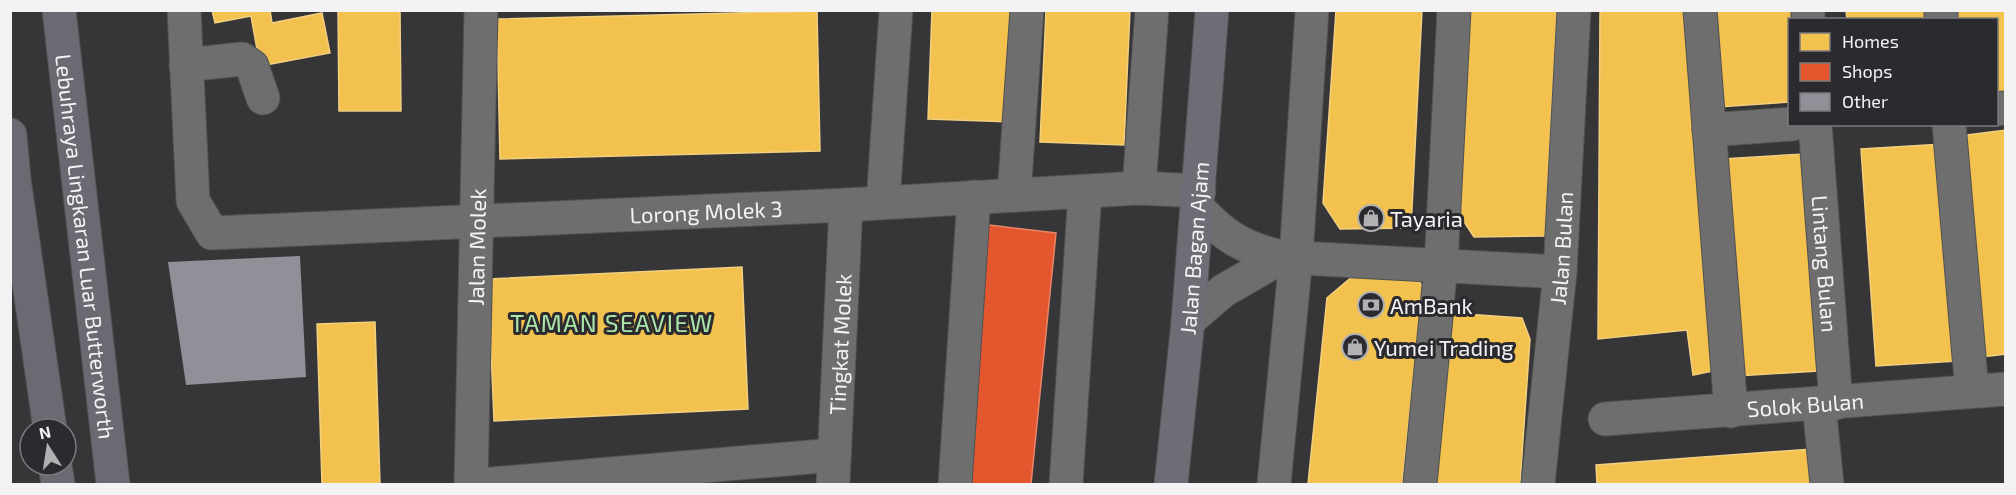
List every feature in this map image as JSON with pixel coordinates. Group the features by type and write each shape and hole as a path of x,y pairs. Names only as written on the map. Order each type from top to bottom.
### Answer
{"highway":[{"name":"Lebuhraya Lingkaran Luar Butterworth","path":"59,10 113,484"},
{"path":"10,135 14,179 48,417"},
{"path":"10,234 14,179"}],"main road":[{"name":"Jalan Bagan Ajam","path":"1170,484 1188,321 1212,10"}],"street":[{"path":"184,10 186,65 242,59 252,66 262,98"},
{"name":"Jalan Molek","path":"471,484 481,10"},
{"path":"884,202 896,10"},
{"path":"1014,195 1027,10"},
{"path":"1139,188 1152,10"},
{"path":"1274,484 1289,257 1312,10"},
{"path":"1420,484 1441,265 1454,10"},
{"name":"Jalan Bulan","path":"1538,484 1560,272 1574,10"},
{"path":"1700,10 1731,411"},
{"name":"Lorong Molek 3","path":"186,65 193,201 212,233 846,206 1139,188 1198,199"},
{"path":"1709,130 1788,124"},
{"name":"Lintang Bulan","path":"1815,126 1828,404 1827,484"},
{"path":"1949,126 1972,391"},
{"path":"1066,484 1085,192"},
{"path":"955,484 974,197"},
{"path":"1198,199 1221,232 1252,250 1289,257 1560,272"},
{"name":"Tingkat Molek","path":"833,470 846,206"},
{"path":"1188,321 1223,291 1289,257"},
{"name":"Solok Bulan","path":"1605,419 2006,389"},
{"path":"491,484 833,470"}],"building: Homes":[{"path":"212,10 270,10 272,23 322,13 330,53 260,66 251,16 215,23"},
{"path":"338,10 400,10 401,111 339,111"},
{"path":"932,10 1017,10 1012,122 928,119"},
{"path":"1046,10 1130,10 1124,145 1040,142"},
{"path":"1336,10 1422,10 1411,228 1340,229 1323,203"},
{"path":"1471,10 1557,10 1545,236 1474,237 1457,211"},
{"path":"1600,10 1686,10 1718,370 1693,375 1687,330 1598,339"},
{"path":"1711,10 1793,10 1794,18 1788,18 1788,102 1718,107"},
{"path":"1846,10 1929,10 1929,18 1847,18"},
{"path":"1951,10 2006,10 2006,92 1998,92 1998,18 1952,18"},
{"path":"817,11 820,151 500,159 497,19"},
{"path":"2006,130 2006,354 1982,357 1959,136"},
{"path":"1943,144 1957,361 1876,366 1861,149"},
{"path":"1804,154 1818,371 1737,376 1722,159"},
{"path":"742,267 748,409 494,421 488,279"},
{"path":"1359,271 1415,274 1423,288 1402,484 1308,484 1327,298"},
{"path":"1451,313 1522,318 1530,339 1520,484 1433,484"},
{"path":"375,322 380,484 322,484 317,324"},
{"path":"1812,449 1814,484 1597,484 1596,465"}],"building: Shops":[{"path":"981,224 1056,233 1031,484 964,484"}],"building: Other":[{"path":"300,256 306,377 186,385 168,262"}],"place":[{"name":"Tayaria","path":"1371,218"},
{"name":"AmBank","path":"1371,305"},
{"name":"Yumei Trading","path":"1355,347"}],"district":[{"name":"TAMAN SEAVIEW","path":"612,322"}]}
